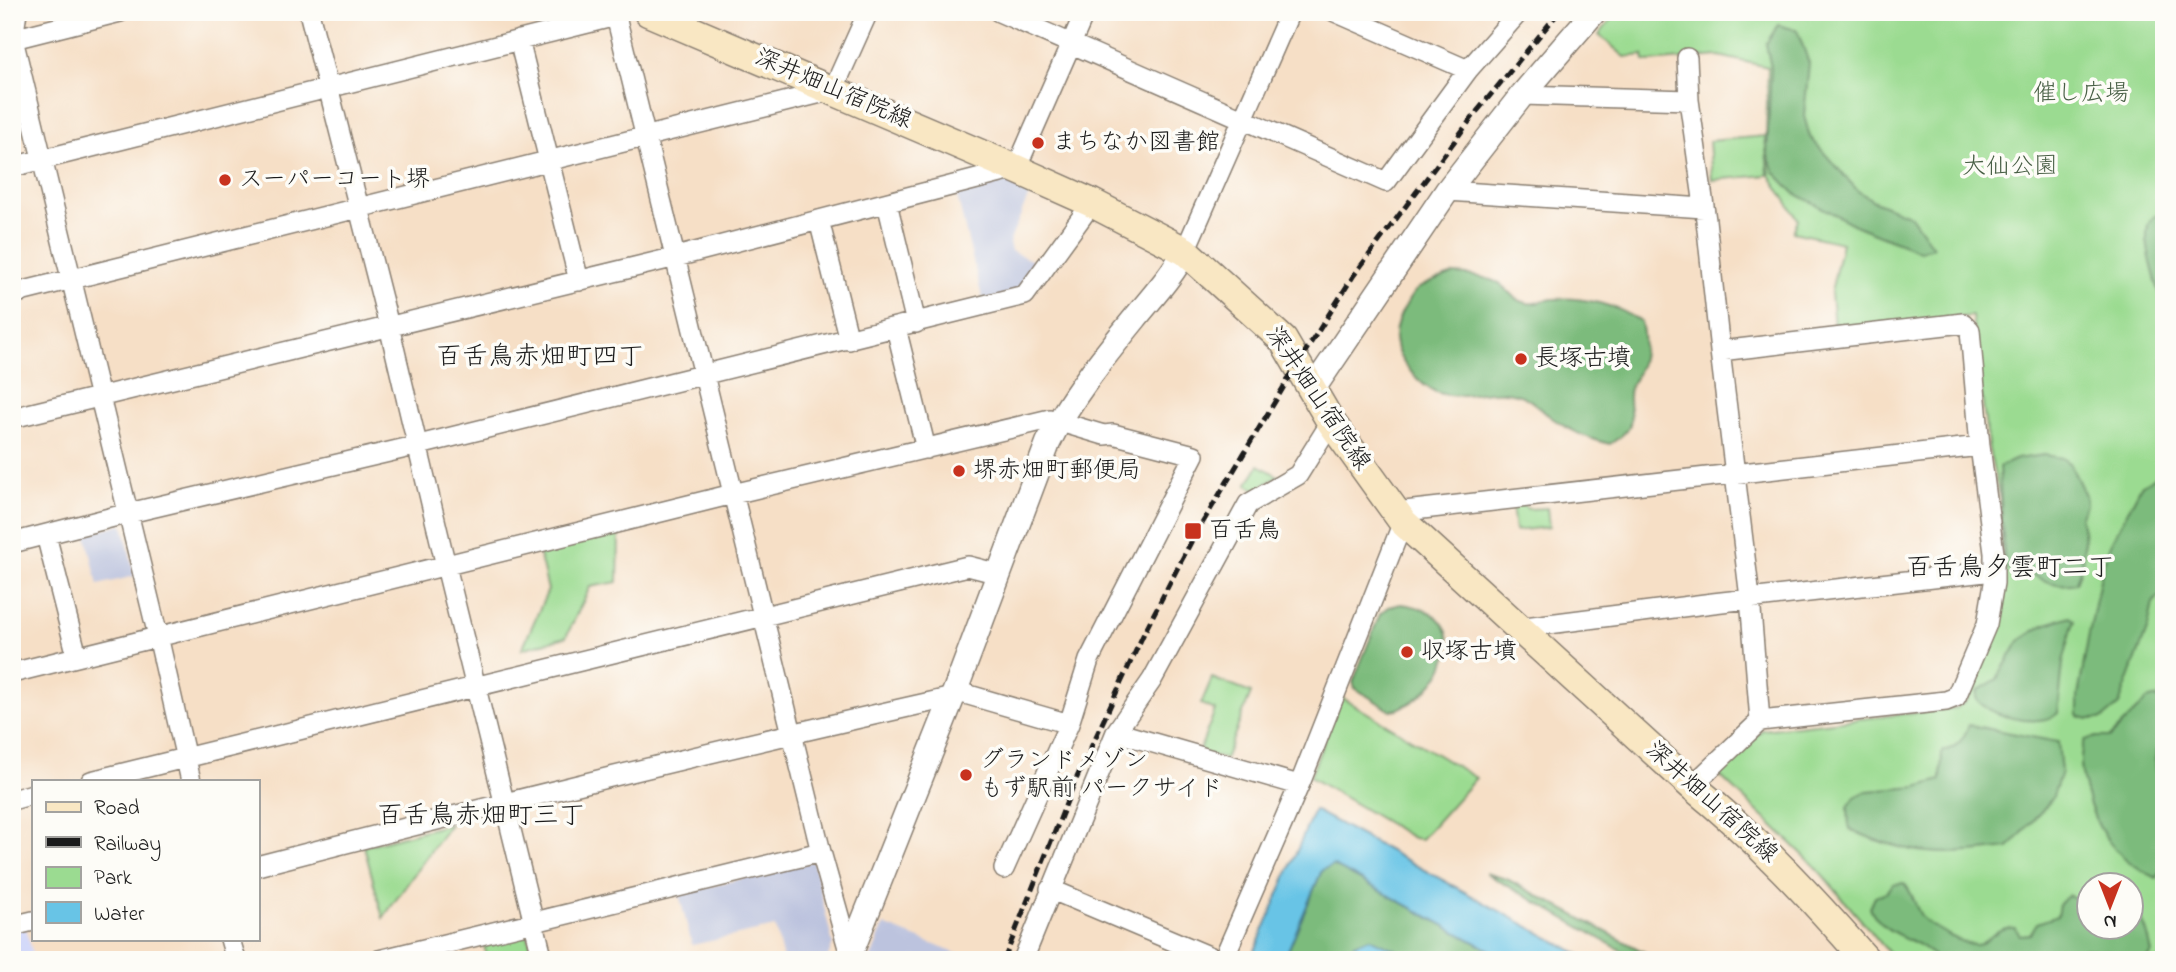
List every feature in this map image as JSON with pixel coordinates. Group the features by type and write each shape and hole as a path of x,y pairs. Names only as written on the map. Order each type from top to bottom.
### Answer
{"main road":[{"name":"深井畑山宿院線","path":"662,15 1016,169 1185,251 1275,330 1331,422 1400,517 1517,628 1725,813 1772,858 1866,960"}],"street":[{"path":"17,12 13,39 129,513 191,780"},
{"path":"13,39 120,12"},
{"path":"309,12 390,327 543,960"},
{"path":"12,294 833,90 868,12"},
{"path":"999,12 1386,182 1468,71 1519,12"},
{"path":"12,418 676,257 1016,169 1085,12"},
{"path":"849,957 954,694 1048,443 1058,422 1177,267 1290,12"},
{"path":"1335,12 1468,71"},
{"path":"1313,389 1447,191 1522,95 1594,12"},
{"path":"12,167 617,14 703,375 849,957"},
{"path":"519,40 579,281"},
{"path":"1687,58 1689,100 1750,598 1759,721"},
{"path":"1522,95 1689,100"},
{"path":"1447,191 1704,208"},
{"path":"887,203 916,323"},
{"path":"12,544 129,513 419,445 1025,295 1092,204"},
{"path":"819,220 849,340"},
{"path":"1692,786 1759,721 1946,701 1956,697 1987,624 1994,571 1970,330 1963,323 1720,351"},
{"path":"896,328 926,449"},
{"path":"12,673 733,494 1049,419 1194,455 1089,660 1069,724 1004,869"},
{"path":"1023,960 1116,732 1152,680 1248,504 1298,475 1331,422"},
{"path":"1050,889 1221,960 1298,785 1400,517 1735,473 1980,446"},
{"path":"46,535 77,656"},
{"path":"96,780 186,760 968,566 999,574"},
{"path":"1517,628 1750,598 1994,571"},
{"path":"259,865 505,802 954,694 1069,724"},
{"path":"1116,732 1298,785"},
{"path":"12,800 32,794"},
{"path":"379,960 821,852"},
{"path":"12,926 32,921"},
{"path":"230,940 236,960"}],"shaded area":[{"path":"1008,180 1031,190 1009,243 1011,251 1040,264 1018,293 983,301 956,192"},
{"path":"123,524 135,576 98,585 86,533"},
{"path":"813,861 833,944 827,960 783,960 775,927 692,945 679,894"},
{"path":"884,925 968,958 870,960"},
{"path":"26,928 34,960 12,960 12,932"}],"green space":[{"name":"大仙公園","path":"1617,12 2164,12 2164,960 1895,960 1814,865 1717,773 1762,730 1956,708 1964,703 1969,697 2003,592 2000,499 1988,446 1972,316 1834,329 1831,292 1842,243 1793,232 1798,219 1770,175 1766,136 1768,67 1719,56 1649,62 1644,61 1643,55 1625,57 1599,35"},
{"path":"1778,25 1797,30 1809,63 1804,116 1810,137 1858,191 1874,201 1911,216 1933,247 1920,251 1859,227 1794,193 1774,172 1767,152 1771,68 1766,44"},
{"path":"1765,136 1768,175 1712,180 1709,141"},
{"path":"2164,210 2162,302 2151,264 2147,233 2151,220"},
{"path":"1454,274 1491,280 1527,303 1564,298 1588,300 1611,306 1641,322 1643,353 1638,372 1630,387 1631,418 1627,430 1610,444 1572,431 1521,396 1506,392 1446,395 1419,381 1404,364 1396,348 1397,323 1408,300 1417,290"},
{"path":"2044,455 2062,458 2070,464 2085,495 2086,504 2080,518 2084,551 2076,583 2054,583 2022,569 2014,572 2005,569 1999,467 2017,459"},
{"path":"1259,465 1278,476 1256,490 1247,485"},
{"path":"2158,475 2164,476 2164,590 2153,603 2148,627 2119,705 2102,719 2078,716 2078,696 2103,565 2110,545 2141,486"},
{"path":"1521,504 1528,509 1547,508 1549,527 1515,531 1512,505"},
{"path":"601,534 600,539 619,534 618,582 590,587 566,637 522,649 548,590 538,549"},
{"path":"1401,604 1426,611 1442,622 1448,638 1447,655 1440,673 1427,689 1411,702 1391,711 1355,688 1353,682 1380,614 1389,607"},
{"path":"2070,616 2074,621 2063,662 2058,713 2040,720 2015,719 1982,705 1976,698 1977,691 1997,679 2019,641 2044,625"},
{"path":"1212,678 1251,693 1225,759 1199,752 1215,710 1201,704"},
{"path":"1341,697 1476,778 1421,839 1413,838 1310,777"},
{"path":"2157,697 2164,703 2164,731 2155,758 2155,770 2164,782 2164,866 2157,878 2129,861 2106,838 2085,790 2081,763 2085,740 2110,737 2147,700"},
{"path":"1969,725 2058,742 2061,772 2052,799 2009,848 1928,852 1891,845 1849,829 1848,807 1855,797 1867,791 1917,787 1941,780 1942,752 1959,742"},
{"path":"450,824 383,918 364,846"},
{"path":"1333,865 1508,960 1417,960 1370,938 1354,944 1346,960 1284,960 1322,870"},
{"path":"1485,873 1507,879 1659,960 1638,960"},
{"path":"1904,883 1926,921 1948,935 1971,944 1986,941 2001,929 2015,928 2020,935 2030,934 2037,923 2057,916 2059,905 2068,895 2074,899 2074,940 2144,940 2144,925 2152,953 2145,960 2116,960 2109,951 2082,949 2066,960 2044,957 2035,960 1937,960 1920,945 1884,926 1870,908 1875,897 1888,891 1893,884"},
{"path":"527,931 534,959 488,960 483,942"}],"water":[{"path":"1314,810 1590,960 1508,960 1333,865 1322,870 1284,960 1251,960"},
{"path":"1370,938 1417,960 1346,960 1354,944"}],"railway":[{"path":"1004,960 1073,786 1145,631 1191,542 1354,275 1474,115 1559,12"}],"place":[{"name":"まちなか図書館","path":"1038,143"},
{"name":"スーパーコート堺","path":"225,180"},
{"name":"長塚古墳","path":"1521,359"},
{"name":"堺赤畑町郵便局","path":"959,471"},
{"name":"百舌鳥","path":"1193,531"},
{"name":"収塚古墳","path":"1407,652"},
{"name":"グランドメゾン もず駅前 パークサイド","path":"966,775"}],"district":[{"name":"百舌鳥赤畑町四丁","path":"540,358"},
{"name":"百舌鳥夕雲町二丁","path":"2010,569"},
{"name":"百舌鳥赤畑町三丁","path":"481,817"}],"park label":[{"name":"催し広場","path":"2081,94"}]}
